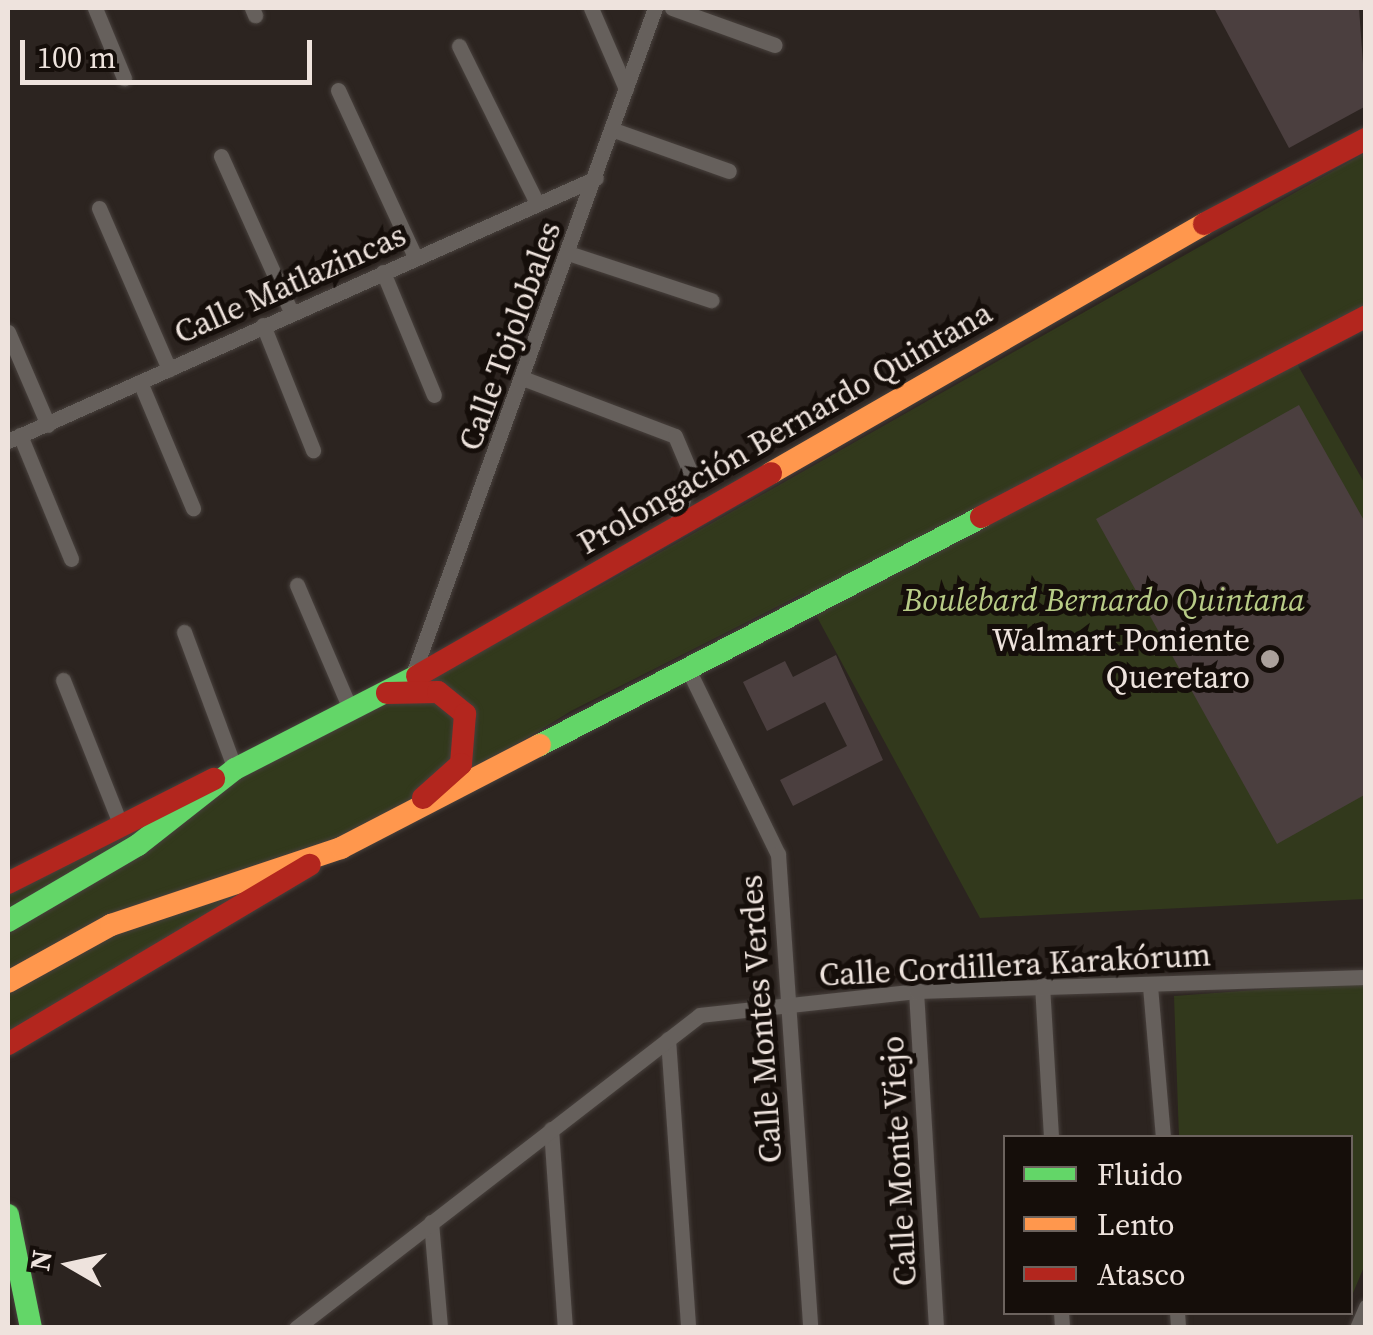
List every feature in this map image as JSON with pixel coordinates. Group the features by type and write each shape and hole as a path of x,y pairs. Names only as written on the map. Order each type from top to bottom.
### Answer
{"main road":[{"name":"Prolongación Bernardo Quintana","path":"8,884 119,821 235,770 387,694 675,531 1138,259 1366,139"},
{"path":"8,1044 417,804 1366,317"},
{"path":"387,694 438,692 466,714 461,764 417,804"},
{"name":"Prolongación Bernardo Quintana","path":"8,921 138,845 235,770"},
{"path":"8,982 112,924 341,848"},
{"path":"8,1215 32,1328"},
{"path":"8,1286 17,1328"}],"street":[{"path":"96,8 124,78"},
{"path":"591,8 626,90"},
{"name":"Calle Tojolobales","path":"410,681 526,378 655,8"},
{"path":"672,8 775,45"},
{"path":"459,46 537,204"},
{"path":"338,90 415,257"},
{"path":"611,129 729,170"},
{"path":"221,156 291,312"},
{"name":"Calle Matlazincas","path":"14,438 596,178"},
{"path":"99,208 169,369"},
{"path":"568,253 711,300"},
{"path":"384,272 434,395"},
{"path":"263,325 313,450"},
{"path":"8,332 48,425"},
{"path":"526,378 675,436 690,470 675,531"},
{"path":"140,382 193,508"},
{"path":"14,438 71,559"},
{"path":"297,585 351,711"},
{"path":"184,632 235,770"},
{"name":"Calle Montes Verdes","path":"687,668 778,854 784,1004 810,1328"},
{"path":"63,680 119,821"},
{"name":"Calle Cordillera Karakórum","path":"296,1328 700,1015 916,991 1042,984 1150,986 1366,977"},
{"path":"1042,984 1051,1135"},
{"path":"1150,986 1163,1135"},
{"name":"Calle Monte Viejo","path":"916,991 936,1328"},
{"path":"668,1039 688,1328"},
{"path":"551,1129 565,1328"},
{"path":"431,1222 440,1328"},
{"path":"1357,1328 1366,1307"},
{"path":"319,1310 320,1328"}],"green space":[{"name":"Boulebard Bernardo Quintana","path":"1365,153 1365,307 1288,348 1365,484 1365,899 980,918 804,593 571,711 8,1054 8,870 599,587"},
{"path":"1365,982 1366,1262 1353,1293 1353,1135 1179,1135 1174,996"}],"building":[{"path":"1214,8 1359,8 1366,106 1289,148"},
{"name":"Walmart Poniente Queretaro","path":"1299,405 1366,524 1366,794 1277,844 1096,519"},
{"path":"836,655 883,760 793,806 780,780 847,746 825,702 767,731 743,682 785,661 793,677"}],"traffic: fast":[{"path":"540,745 981,517"},
{"path":"8,921 138,845 235,769 417,676"},
{"path":"8,1215 31,1328"}],"traffic: slow":[{"path":"771,473 1204,224"},
{"path":"8,982 111,925 341,848 540,745"}],"traffic: jam":[{"path":"1204,224 1366,139"},
{"path":"981,517 1366,317"},
{"path":"417,676 771,473"},
{"path":"387,693 438,692 465,714 461,764 423,798"},
{"path":"8,883 214,779"},
{"path":"8,1044 310,865"}],"place":[{"name":"Walmart Poniente Queretaro","path":"1270,659"}]}
